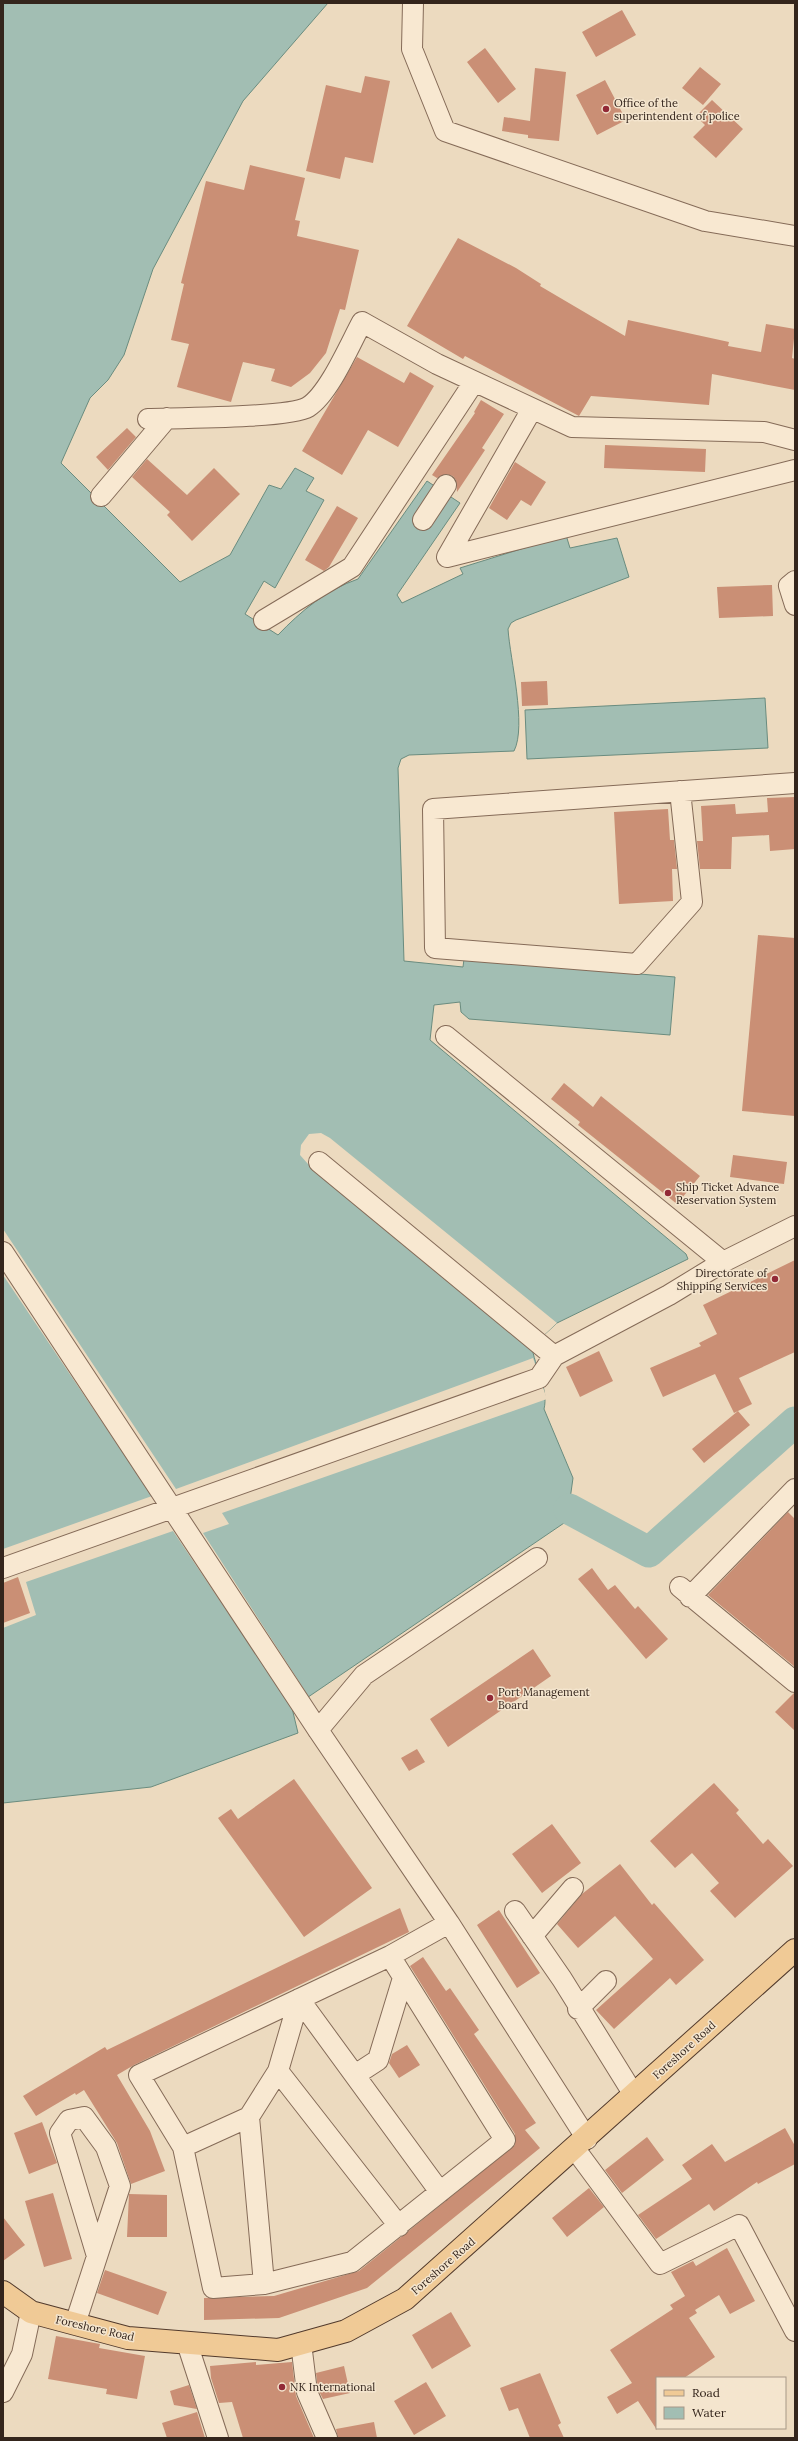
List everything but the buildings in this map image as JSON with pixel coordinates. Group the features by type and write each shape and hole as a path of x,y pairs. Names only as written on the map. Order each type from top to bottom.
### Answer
{"main road":[{"name":"Foreshore Road","path":"3,2292 31,2312 128,2338 278,2350 346,2331 406,2300 795,1950"}],"street":[{"path":"413,3 412,49 445,131 705,221 795,236"},
{"path":"101,496 158,419 281,413 308,407 327,387 362,322 437,364 572,427 764,432 795,440"},
{"path":"264,620 352,567 474,382"},
{"path":"532,409 447,557 795,470"},
{"path":"423,520 446,485"},
{"path":"795,581 789,586 795,605"},
{"path":"680,791 692,902 637,964 435,948 433,808 795,783"},
{"path":"446,1036 723,1262"},
{"path":"319,1162 554,1356"},
{"path":"3,1568 539,1378 554,1356 669,1295 723,1262 795,1226"},
{"path":"3,1252 318,1730 449,1923 581,2144 660,2264 739,2225 795,2331"},
{"path":"793,1494 685,1592 795,1681"},
{"path":"318,1730 364,1675 537,1558"},
{"path":"532,1936 573,1888"},
{"path":"515,1911 634,2095"},
{"path":"390,1956 505,2140 352,2262 264,2284 213,2288 183,2147 139,2075 390,1956 449,1923"},
{"path":"355,2075 378,2060 403,1978"},
{"path":"578,2009 606,1981"},
{"path":"183,2147 250,2117 278,2070 299,1999"},
{"path":"299,1999 440,2192"},
{"path":"278,2070 399,2226"},
{"path":"250,2117 264,2284"},
{"path":"75,2324 120,2186 106,2147 84,2118 69,2120 60,2133 97,2256"},
{"path":"3,2392 22,2354 31,2312"},
{"path":"187,2343 218,2438"},
{"path":"301,2343 307,2392 327,2438"}],"water":[{"path":"3,3 328,3 243,101 153,269 124,355 108,380 90,398 61,463 180,582 230,555 269,485 281,489 295,468 314,478 306,491 324,500 275,588 264,581 245,614 278,635 305,610 325,595 358,579 427,481 460,503 397,595 402,603 463,574 460,568 566,535 570,548 617,538 629,577 516,620 511,623 508,629 517,692 519,726 518,740 514,751 409,755 401,759 398,768 404,961 463,967 464,959 675,977 670,1035 469,1019 461,1012 460,1002 434,1005 430,1040 686,1254 688,1259 557,1323 532,1346 545,1394 544,1409 573,1478 567,1521 292,1708 298,1733 151,1787 3,1803"},
{"path":"765,698 768,748 527,759 525,710"}],"pier":[{"path":"321,1133 330,1138 557,1323 532,1346 308,1164 300,1155 301,1145 309,1134"},
{"path":"3,1229 176,1489 533,1358 547,1399 222,1513 229,1524 203,1533 309,1697 292,1708 173,1531 26,1582 36,1615 3,1628 3,1549 152,1496 3,1275"}],"waterway":[{"path":"569,1509 649,1552 795,1422"}],"place":[{"name":"Office of the superintendent of police","path":"606,109"},
{"name":"Ship Ticket Advance Reservation System","path":"668,1193"},
{"name":"Directorate of Shipping Services","path":"775,1279"},
{"name":"Port Management Board","path":"490,1698"},
{"name":"NK International","path":"282,2387"}]}
